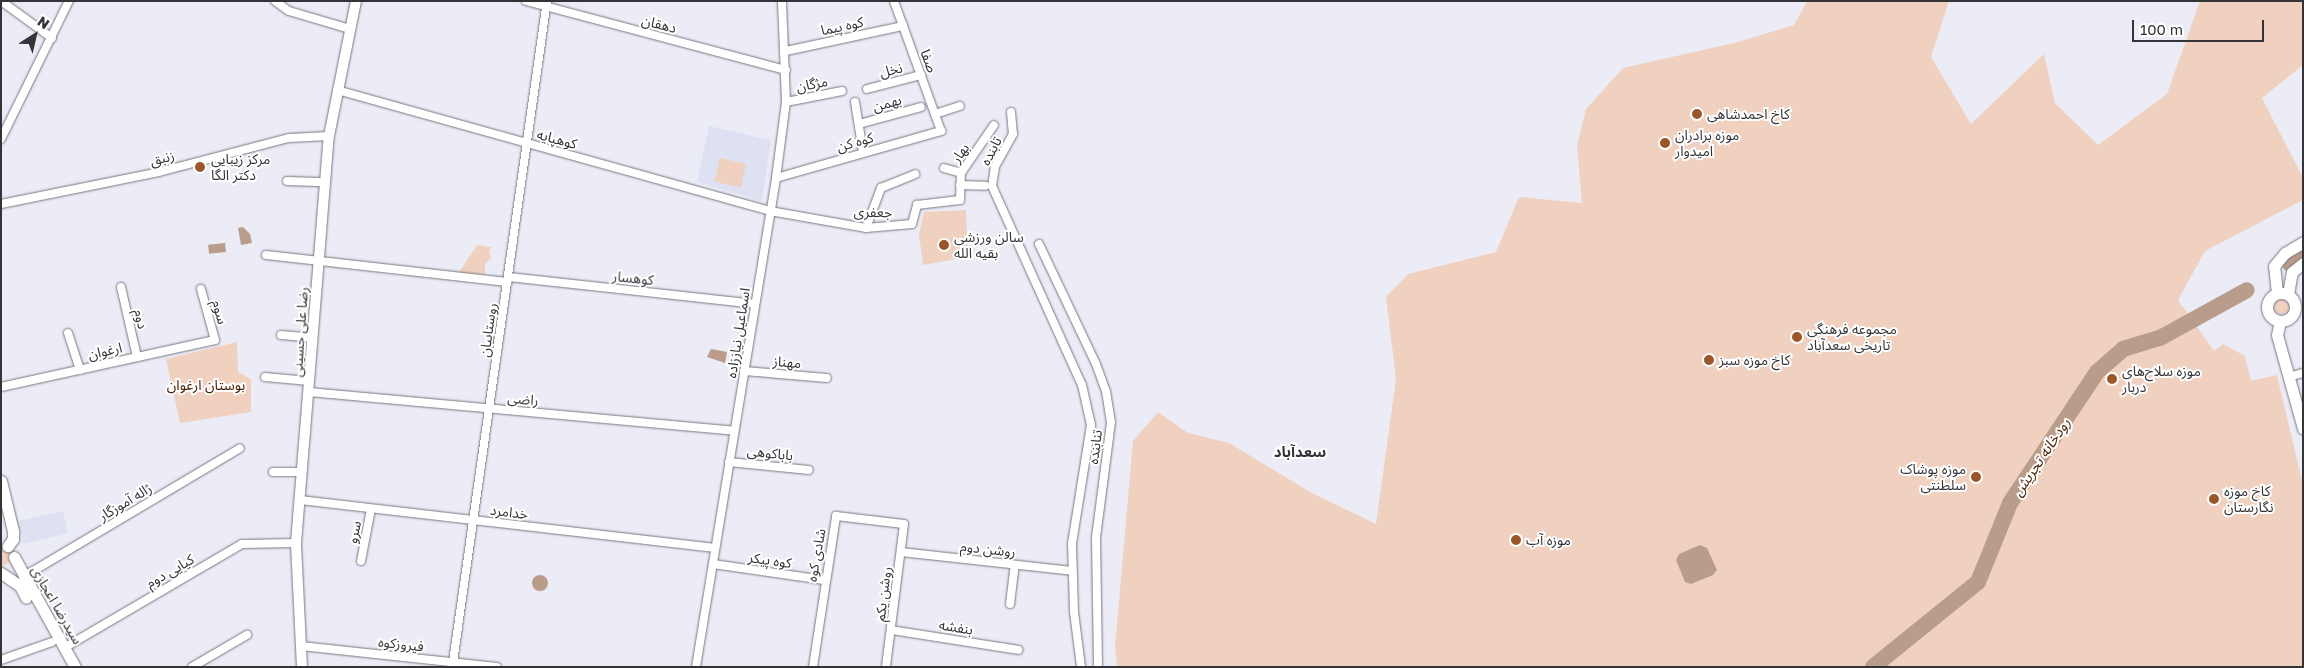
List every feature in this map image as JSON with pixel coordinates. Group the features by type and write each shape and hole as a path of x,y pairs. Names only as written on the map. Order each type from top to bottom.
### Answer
{"main road":[{"path":"2303,242 2285,253 2274,266 2282,293 2294,300 2296,309 2288,319 2280,321 2270,315 2267,307 2270,298 2282,293 2292,272 2303,263"},
{"path":"2280,321 2277,335 2303,428"},
{"path":"1,481 13,531 13,539 4,545"},
{"name":"سیدرضا اعجازی","path":"4,545 14,557 23,577 75,667"},
{"path":"1,572 11,566 14,557"},
{"name":"سیدرضا اعجازی","path":"1,572 20,586 67,667"}],"street":[{"path":"1,139 69,1"},
{"path":"275,1 289,11 350,30"},
{"name":"رضا علی حسینی","path":"302,667 296,543 325,182 329,136 356,1"},
{"name":"دهقان","path":"526,1 547,4 786,70"},
{"name":"اسماعیل نیاززاده","path":"696,667 776,178 786,102 786,51 782,1"},
{"name":"صفا","path":"894,1 941,131"},
{"path":"1,2 52,38"},
{"name":"روستاییان","path":"453,662 547,4"},
{"name":"کوه پیما","path":"786,51 903,26"},
{"name":"نخل","path":"867,88 921,75"},
{"name":"کوهپایه","path":"337,90 770,211"},
{"name":"مژگان","path":"786,102 842,91"},
{"path":"855,102 863,152"},
{"path":"935,114 960,106"},
{"name":"بهمن","path":"859,124 921,107"},
{"name":"تابنده","path":"1011,112 1013,134 991,178 996,200 1088,400 1091,442 1082,478 1072,571 1081,667"},
{"name":"بهار","path":"960,200 961,173 994,125"},
{"name":"کوه کن","path":"776,178 941,131"},
{"name":"زنبق","path":"1,204 159,172 290,138 329,136"},
{"path":"944,168 961,173"},
{"path":"866,228 881,188 915,174"},
{"path":"287,181 325,182"},
{"path":"960,185 984,186"},
{"name":"جعفری","path":"770,211 866,228 912,224 916,205 960,200"},
{"name":"تنابنده","path":"1039,244 1078,320 1096,364 1106,390 1111,422 1096,538 1098,667"},
{"name":"کوهسار","path":"266,255 319,262 755,304"},
{"name":"دوم","path":"121,287 138,356"},
{"name":"سوم","path":"201,289 215,340"},
{"path":"68,333 80,370"},
{"path":"281,335 313,338"},
{"name":"ارغوان","path":"1,387 215,340"},
{"name":"مهناز","path":"744,371 827,378"},
{"path":"2288,377 2303,373"},
{"name":"راضی","path":"265,377 309,386 489,408 734,431"},
{"name":"ژاله آموزگار","path":"23,577 240,448"},
{"name":"باباکوهی","path":"729,462 809,470"},
{"path":"273,472 302,472"},
{"name":"خدامرد","path":"300,500 715,548"},
{"name":"سرو","path":"360,561 371,508"},
{"name":"شادی کوه","path":"813,667 824,580 836,516 904,524"},
{"name":"روشن یکم","path":"886,667 904,524"},
{"name":"کیایی دوم","path":"64,648 242,544 296,543"},
{"name":"روشن دوم","path":"901,552 1072,571"},
{"name":"کوه پیکر","path":"713,564 824,580"},
{"path":"1010,604 1015,565"},
{"name":"بنفشه","path":"891,630 1018,650"},
{"path":"192,667 247,636"},
{"path":"1,660 52,642"},
{"name":"فیروزکوه","path":"302,646 497,667"}],"shaded area":[{"path":"709,126 771,140 762,201 697,182"},
{"path":"243,227 250,234 252,243 241,245 238,228"},
{"path":"225,243 226,252 209,254 208,245"},
{"path":"711,349 727,352 725,363 707,357"},
{"path":"63,511 68,533 23,544 18,521"},
{"path":"1700,545 1707,548 1717,570 1713,575 1691,584 1685,582 1676,560 1679,554"},
{"path":"540,575 548,583 540,591 532,583"}],"green space":[{"name":"مجموعه فرهنگی تاریخی سعدآباد","path":"1807,1 1949,1 1931,57 1971,124 2044,54 2055,103 2098,145 2167,94 2200,1 2303,1 2303,65 2262,98 2303,178 2303,200 2205,251 2178,300 2214,351 2223,344 2245,356 2251,381 2277,375 2303,485 2303,667 1117,667 1115,647 1133,441 1158,412 1188,433 1229,443 1310,492 1376,524 1396,379 1386,297 1408,274 1496,252 1519,197 1582,203 1577,145 1586,109 1623,68 1734,43 1794,25"},
{"path":"720,158 746,164 741,187 715,181"},
{"name":"سالن ورزشی بقیه الله","path":"966,210 968,257 923,265 919,234 924,212"},
{"path":"477,245 491,247 489,254 492,257 485,264 485,274 456,277"},
{"path":"2279,298 2285,298 2290,303 2288,312 2279,314 2274,309 2274,303"},
{"name":"بوستان ارغوان","path":"237,342 238,372 251,379 251,412 180,423 166,359"},
{"path":"1,546 9,550 12,560 1,568"}],"waterway":[{"name":"رودخانه تجریش","path":"2290,264 2303,256"},
{"name":"رودخانه تجریش","path":"1873,667 1978,582 2010,503 2097,372 2123,349 2160,338 2247,290"}],"place":[{"name":"کاخ احمدشاهی","path":"1697,114"},
{"name":"موزه برادران امیدوار","path":"1665,143"},
{"name":"مرکز زیبایی دکتر الگا","path":"200,167"},
{"name":"سالن ورزشی بقیه الله","path":"944,245"},
{"name":"مجموعه فرهنگی تاریخی سعدآباد","path":"1797,337"},
{"name":"کاخ موزه سبز","path":"1709,360"},
{"name":"موزه سلاح‌های دربار","path":"2112,379"},
{"name":"موزه پوشاک سلطنتی","path":"1976,477"},
{"name":"کاخ موزه نگارستان","path":"2214,499"},
{"name":"موزه آب","path":"1516,540"}],"district":[{"name":"سعدآباد","path":"1300,452"}]}
